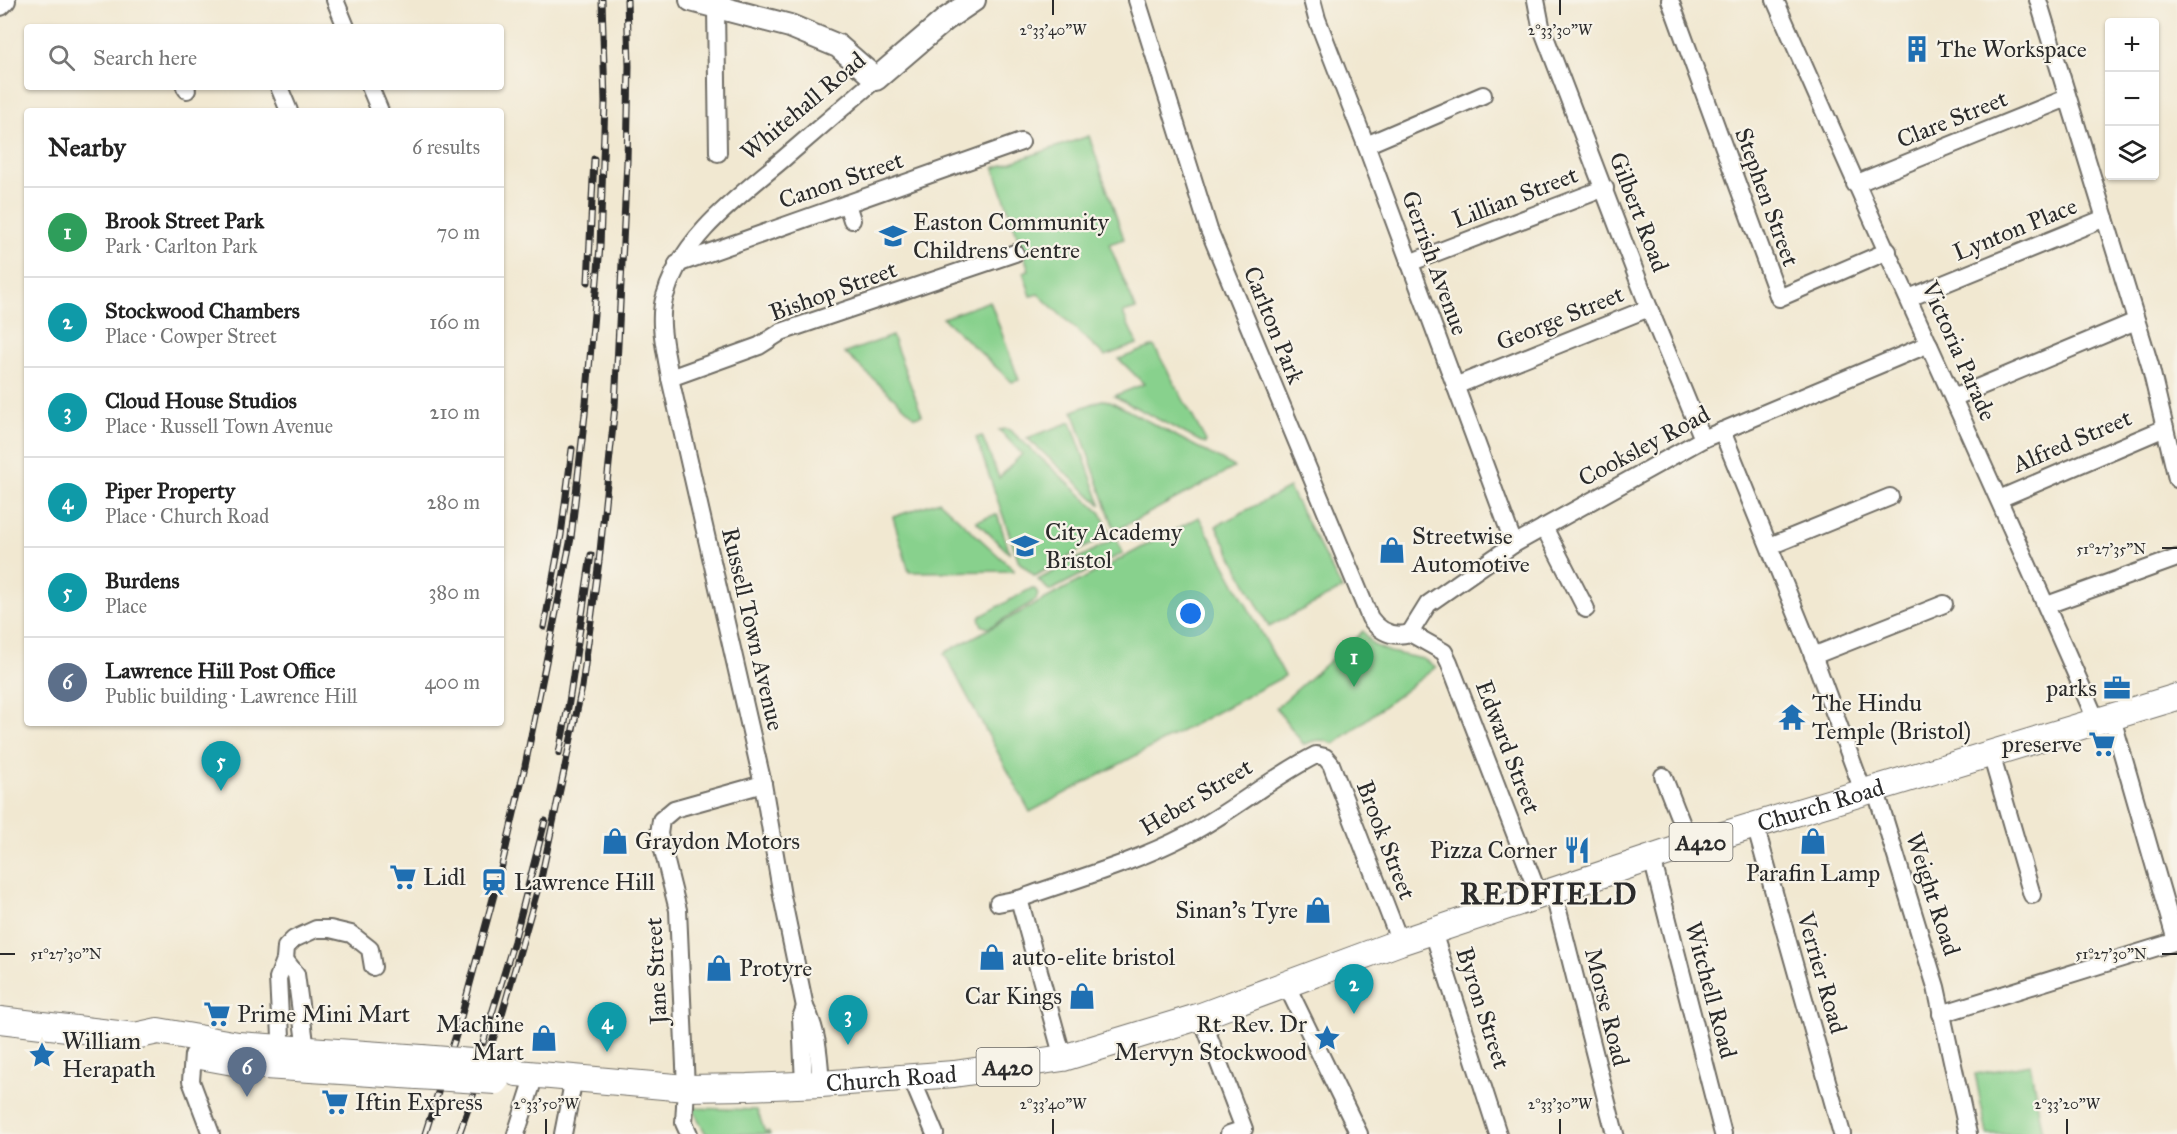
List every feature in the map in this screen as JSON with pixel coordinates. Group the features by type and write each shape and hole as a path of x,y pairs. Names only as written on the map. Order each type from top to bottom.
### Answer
{"main road":[{"path":"0,4 4,0"},
{"name":"Whitehall Road","path":"876,79 946,19 974,0"},
{"path":"702,2 790,26 838,46 876,79"},
{"name":"Church Road","path":"294,1059 511,1073 686,1088 812,1084 911,1077 992,1069 1063,1058 1201,1016 1400,942 1690,845 2177,697"},
{"name":"A420","path":"0,1020 135,1035 158,1031 228,1043 294,1059"},
{"name":"A420","path":"135,1035 156,1047 250,1065 294,1059"}],"street":[{"path":"335,0 345,24"},
{"name":"Carlton Park","path":"1137,0 1209,230 1370,618 1384,632 1396,635 1410,633"},
{"name":"Gerrish Avenue","path":"1312,0 1321,30 1514,544"},
{"name":"Gilbert Road","path":"1536,0 1541,26 1605,188 1649,308 1703,439"},
{"name":"Stephen Street","path":"1670,0 1779,298 1888,251"},
{"name":"Victoria Parade","path":"1774,0 1855,184 1888,251 2047,605 2105,720 2176,941"},
{"path":"2038,0 2136,321 2177,479"},
{"path":"702,2 718,153"},
{"name":"Whitehall Road","path":"677,264 721,211 876,79"},
{"path":"280,90 288,108"},
{"path":"371,90 379,108"},
{"path":"1366,145 1483,95"},
{"name":"Clare Street","path":"1855,184 2067,98"},
{"name":"Canon Street","path":"677,264 849,212 1021,142"},
{"name":"Lillian Street","path":"1409,263 1605,188"},
{"name":"Lynton Place","path":"1909,298 2105,218"},
{"name":"Bishop Street","path":"670,378 759,346 781,332 1014,253"},
{"name":"Russell Town Avenue","path":"677,264 664,298 663,312 664,340 670,378 763,784 782,896 805,1007 817,1038 812,1084"},
{"name":"George Street","path":"1455,386 1649,308"},
{"path":"1953,398 2136,321"},
{"name":"Cooksley Road","path":"1410,633 1428,604 1514,544 1544,527 1703,439 1929,344"},
{"name":"Alfred Street","path":"1999,499 2165,428"},
{"path":"1722,431 1869,790"},
{"path":"1770,546 1890,497"},
{"path":"1544,527 1586,609"},
{"path":"2047,605 2177,558"},
{"path":"1813,656 1944,604"},
{"name":"Edward Street","path":"1410,633 1444,652 1546,894"},
{"path":"1991,754 2032,895"},
{"name":"Heber Street","path":"998,903 1019,899 1145,855 1189,834 1306,760 1316,755 1325,757"},
{"name":"Brook Street","path":"1325,757 1331,764 1400,942"},
{"path":"1663,776 1690,845"},
{"name":"Jane Street","path":"689,1134 684,1124 686,1088 678,910 659,834 662,820 674,809 763,784"},
{"name":"Weight Road","path":"1869,790 1933,973 1968,1134"},
{"name":"Verrier Road","path":"1755,825 1842,1134"},
{"name":"Witchell Road","path":"1652,858 1723,1134"},
{"name":"Morse Road","path":"1546,894 1615,1134"},
{"path":"1019,899 1063,1058"},
{"path":"294,1059 278,978 285,960 286,947 294,939 316,929 330,928 351,934 370,949 373,967"},
{"name":"Byron Street","path":"1433,932 1498,1134"},
{"path":"1941,1014 2176,941"},
{"path":"285,960 296,974 294,1059"},
{"path":"1286,984 1359,1134"},
{"path":"1201,1016 1244,1129 1229,1134"},
{"path":"193,1054 191,1081 212,1134"},
{"path":"511,1073 516,1134"},
{"path":"911,1077 935,1134"},
{"path":"563,1134 574,1078"}],"green space":[{"path":"1089,136 1124,239 1109,244 1136,309 1123,313 1137,344 1105,356 1038,294 1031,296 1023,272 1029,270 994,168"},
{"path":"990,301 1019,380 1012,382 943,318"},
{"path":"892,336 922,415 915,417 845,353"},
{"path":"1154,346 1206,441 1205,444 1114,396 1144,384 1119,359"},
{"path":"1102,400 1110,401 1234,468 1115,531 1073,411"},
{"path":"1071,422 1101,505 1027,438"},
{"path":"999,430 1010,430 1101,513 1110,533 1035,576 1019,562 976,438 982,436 999,478 1022,454"},
{"path":"1289,488 1342,589 1269,627 1216,526"},
{"path":"939,501 1014,571 909,572 893,517"},
{"path":"997,514 1010,554 976,521"},
{"path":"1199,517 1285,676 1030,812 944,653"},
{"path":"1116,538 1123,553 1050,591 1038,580"},
{"path":"1032,588 1038,594 1036,600 989,628 982,626 979,618 981,616"},
{"path":"1363,631 1373,645 1390,652 1423,659 1436,667 1334,744 1319,740 1304,745 1276,708"},
{"path":"2030,1064 2043,1134 1987,1134 1975,1074"},
{"path":"692,1108 757,1110 765,1132 768,1131 770,1134 706,1134"}],"railway":[{"path":"425,1134 457,1032 502,865 525,766 571,538 600,247 605,102 602,0"},
{"path":"459,1134 502,1014 542,874 582,687 599,561 615,406 627,161 629,66 627,0"},
{"path":"588,282 594,159"},
{"path":"544,627 561,535 572,449"},
{"path":"559,753 591,555"},
{"path":"483,1043 514,941 545,821"}],"place":[{"name":"The Workspace","path":"1917,49"},
{"name":"Easton Community Childrens Centre","path":"893,236"},
{"name":"City Academy Bristol","path":"1025,546"},
{"name":"Streetwise Automotive","path":"1392,550"},
{"name":"Brook Street Park","path":"1354,687"},
{"name":"parks","path":"2117,688"},
{"name":"The Hindu Temple (Bristol)","path":"1792,717"},
{"name":"preserve","path":"2102,744"},
{"name":"Burdens","path":"221,791"},
{"name":"Graydon Motors","path":"615,841"},
{"name":"Parafin Lamp","path":"1813,841"},
{"name":"Pizza Corner","path":"1577,850"},
{"name":"Lidl","path":"403,877"},
{"name":"Lawrence Hill","path":"494,882"},
{"name":"Sinan's Tyre","path":"1318,910"},
{"name":"auto-elite bristol","path":"992,957"},
{"name":"Protyre","path":"719,968"},
{"name":"Car Kings","path":"1082,996"},
{"name":"Prime Mini Mart","path":"217,1014"},
{"name":"Stockwood Chambers","path":"1354,1014"},
{"name":"Machine Mart","path":"544,1038"},
{"name":"Rt. Rev. Dr Mervyn Stockwood","path":"1327,1038"},
{"name":"Cloud House Studios","path":"848,1045"},
{"name":"Piper Property","path":"607,1052"},
{"name":"William Herapath","path":"42,1055"},
{"name":"Lawrence Hill Post Office","path":"247,1097"},
{"name":"Iftin Express","path":"335,1102"}],"district":[{"name":"REDFIELD","path":"1549,894"}]}
